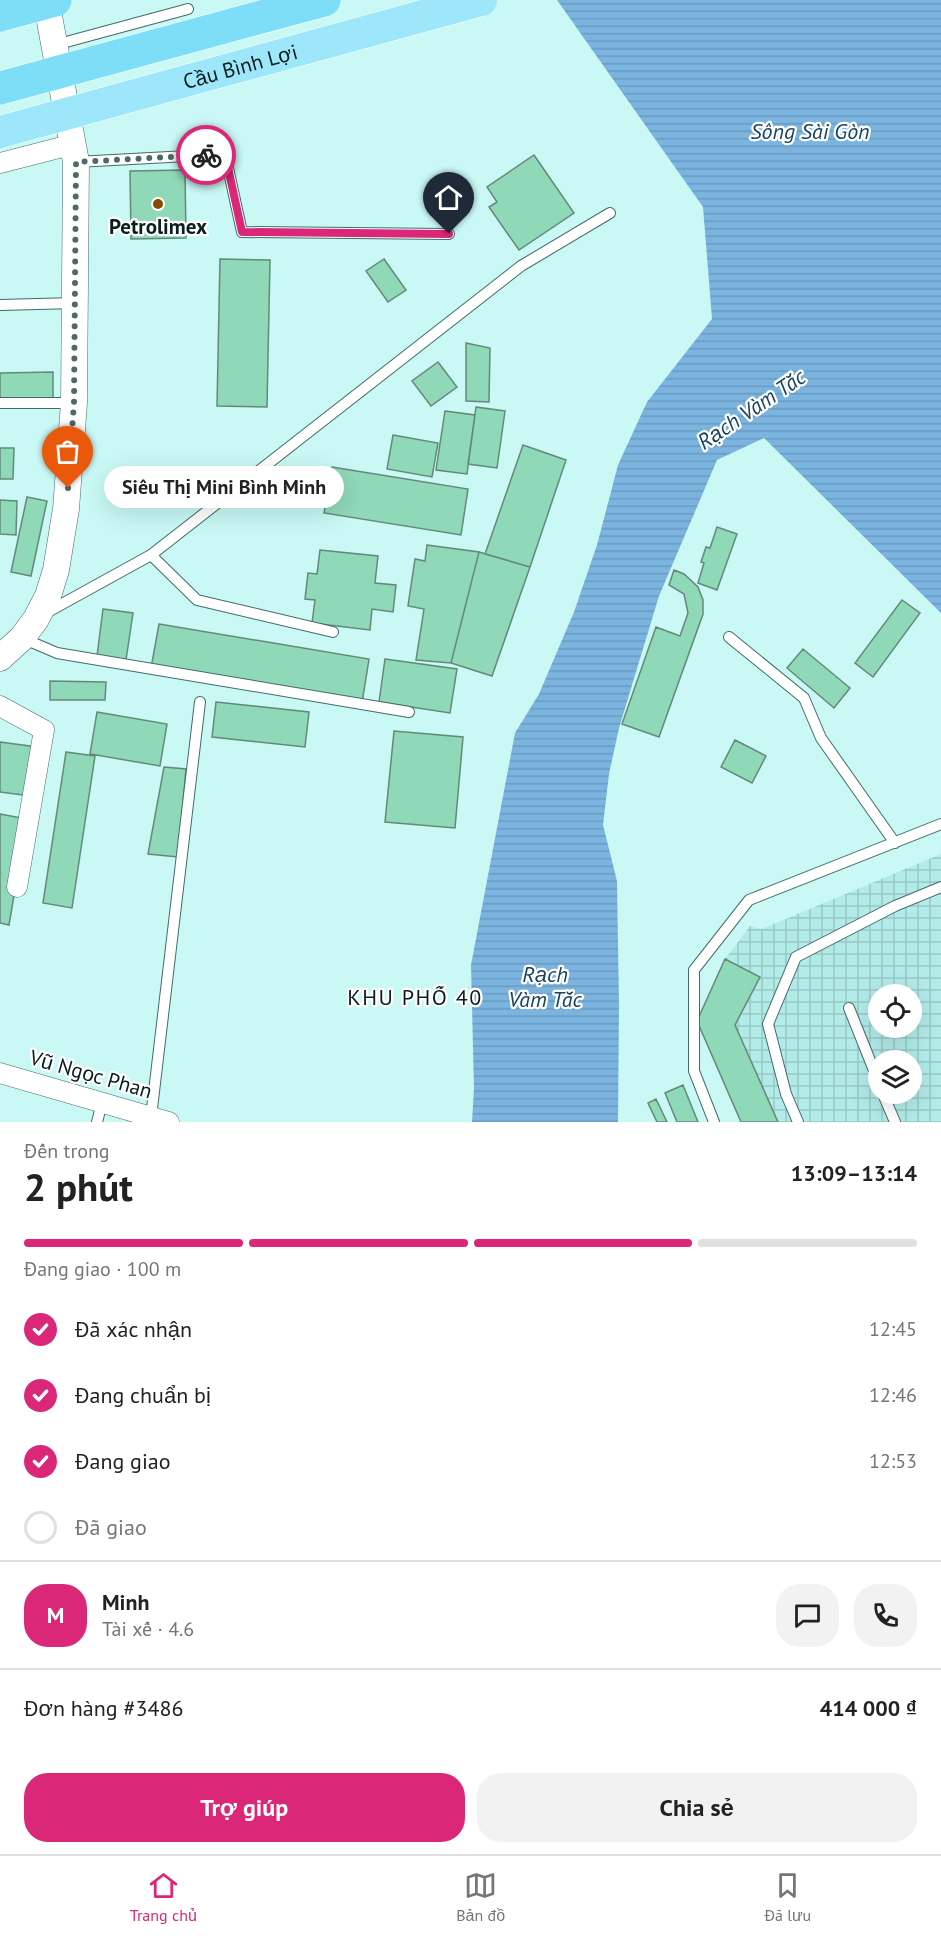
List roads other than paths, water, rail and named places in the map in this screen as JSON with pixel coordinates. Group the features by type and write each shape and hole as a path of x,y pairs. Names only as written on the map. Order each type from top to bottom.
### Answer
{"highway":[{"path":"0,15 55,0"},
{"name":"Cầu Bình Lợi","path":"0,88 324,0"}],"main road":[{"name":"Cầu Bình Lợi","path":"0,117 423,0"},
{"name":"Cầu Bình Lợi","path":"0,132 481,0"}],"street":[{"path":"13,644 48,596 62,541 74,403 75,153 46,0"},
{"path":"0,163 75,153"},
{"path":"0,706 44,730 17,887"},
{"name":"Vũ Ngọc Phan","path":"0,1072 160,1120"}],"lane":[{"path":"54,45 188,9"},
{"path":"75,153 225,154 242,232 449,234"},
{"path":"13,644 151,555 521,266 610,213"},
{"path":"0,305 76,303"},
{"path":"0,403 74,403"},
{"path":"151,555 197,600 333,632"},
{"path":"729,637 804,699 821,738 895,843"},
{"path":"13,644 409,712"},
{"path":"160,1120 201,702"},
{"path":"714,1122 694,1071 694,970 749,900 941,824"},
{"path":"798,1122 786,1094 768,1024 796,957 895,906 941,887"},
{"path":"849,1008 868,1056"},
{"path":"97,1122 102,1103"},
{"path":"887,1104 894,1122"}],"water":[{"name":"Sông Sài Gòn","path":"557,0 941,0 941,613 764,438 717,460 659,596 619,728 609,774 603,825 617,881 618,1122 472,1122 474,1089 471,965 515,733 539,694 574,612 597,545 618,465 647,402 712,319 703,207"}],"place":[{"name":"Petrolimex","path":"158,204"},
{"name":"Siêu Thị Mini Bình Minh","path":"68,488"}],"district":[{"name":"KHU PHỐ 40","path":"415,997"}],"water label":[{"name":"Rạch Vàm Tắc","path":"751,409"},
{"name":"Rạch Vàm Tắc","path":"545,986"}]}
